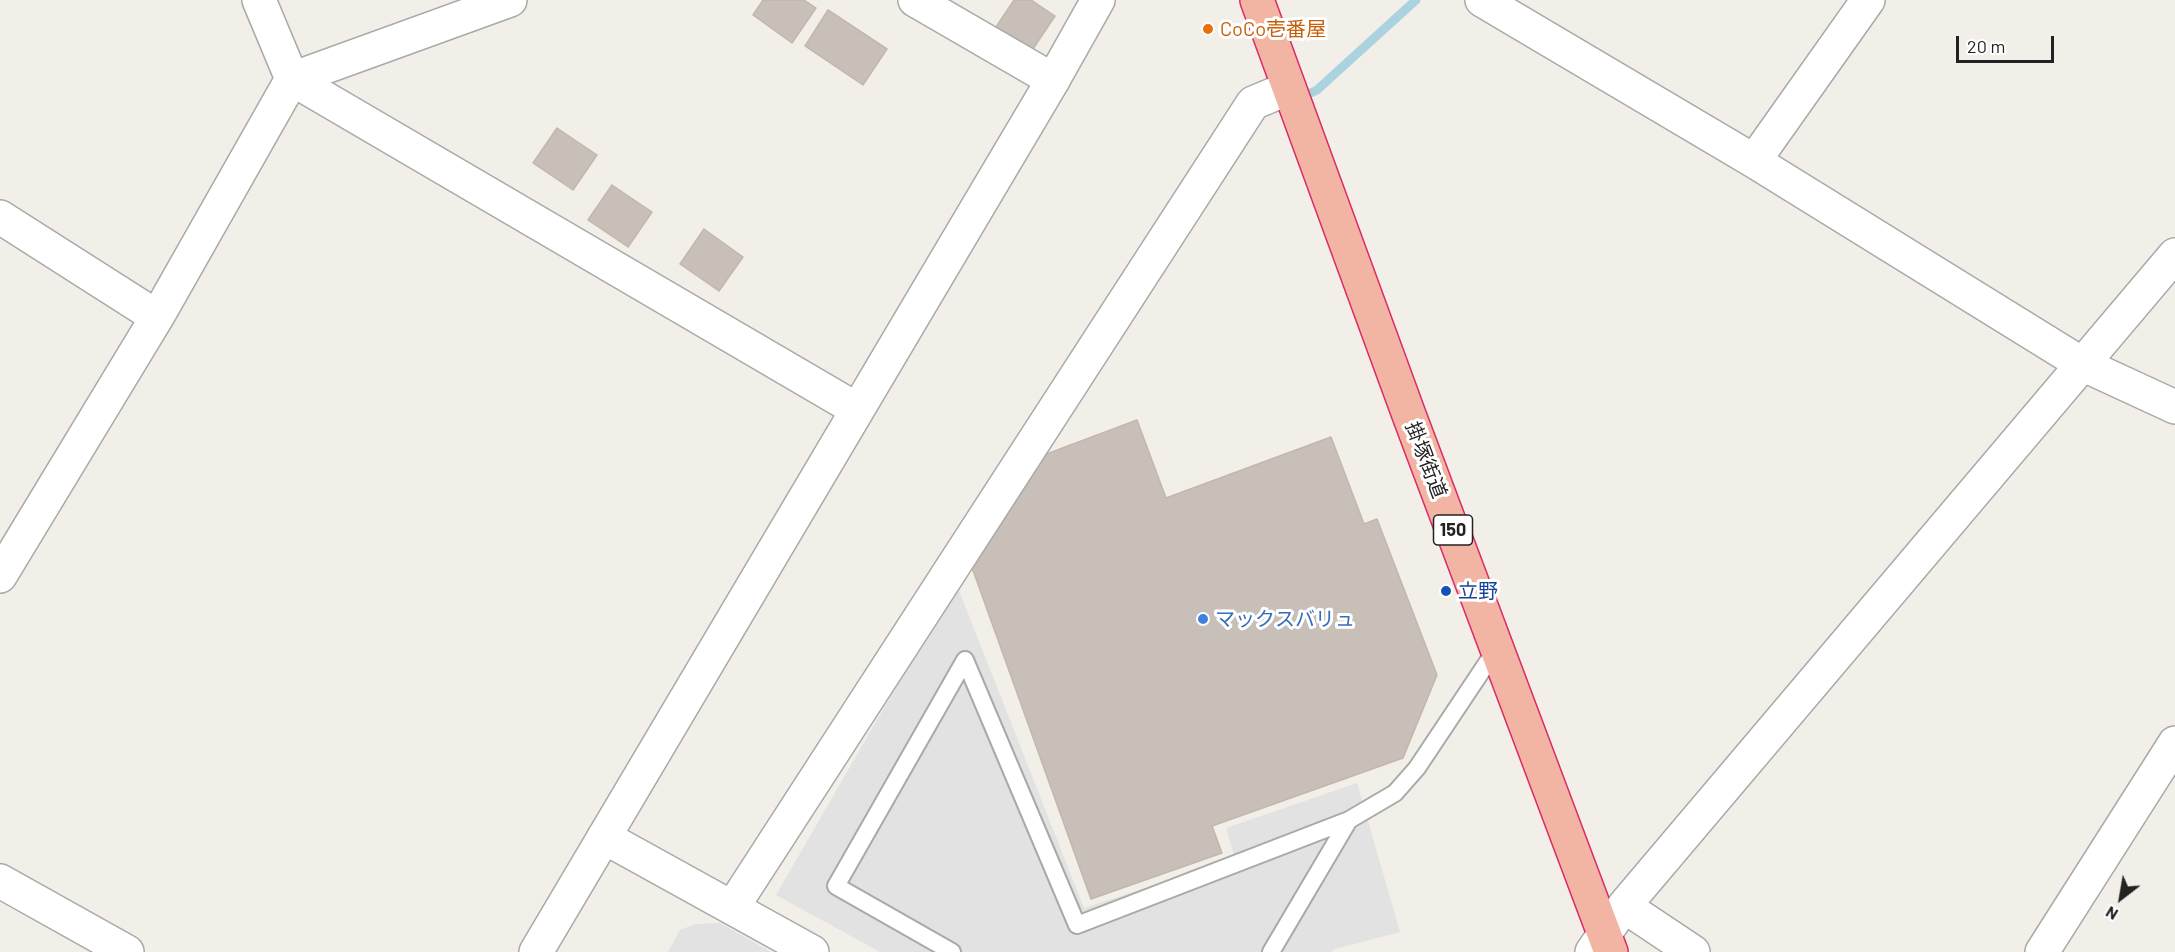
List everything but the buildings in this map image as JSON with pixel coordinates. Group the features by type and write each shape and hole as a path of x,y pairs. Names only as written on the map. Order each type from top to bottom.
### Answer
{"highway":[{"name":"掛塚街道","path":"1257,0 1498,648 1603,946"}],"street":[{"path":"259,0 292,79 856,409"},
{"path":"0,576 157,317 292,79 510,0"},
{"path":"915,0 1053,80"},
{"path":"536,952 1053,80 1098,0"},
{"path":"1482,0 1754,161 2082,364 2175,407"},
{"path":"1754,161 1868,0"},
{"path":"732,908 1252,103 1292,96"},
{"path":"0,217 157,317"},
{"path":"1603,946 1624,906 2175,255"},
{"path":"2042,952 2175,743"},
{"path":"604,837 812,952"},
{"path":"0,881 127,952"},
{"path":"1624,906 1693,952"}],"lane":[{"path":"952,952 836,886 965,660 1077,925 1349,820 1395,793 1417,768 1498,648"},
{"path":"1271,952 1349,820"}],"shaded area":[{"path":"956,583 1084,908 1235,859 1226,828 1357,783 1400,932 1331,952 880,952 776,895"},
{"path":"720,923 771,952 668,952 680,930 696,924"}],"waterway":[{"path":"1298,99 1317,90 1416,0"}],"place":[{"name":"CoCo壱番屋","path":"1208,29"},
{"name":"立野","path":"1446,591"},
{"name":"マックスバリュ","path":"1203,619"}]}
